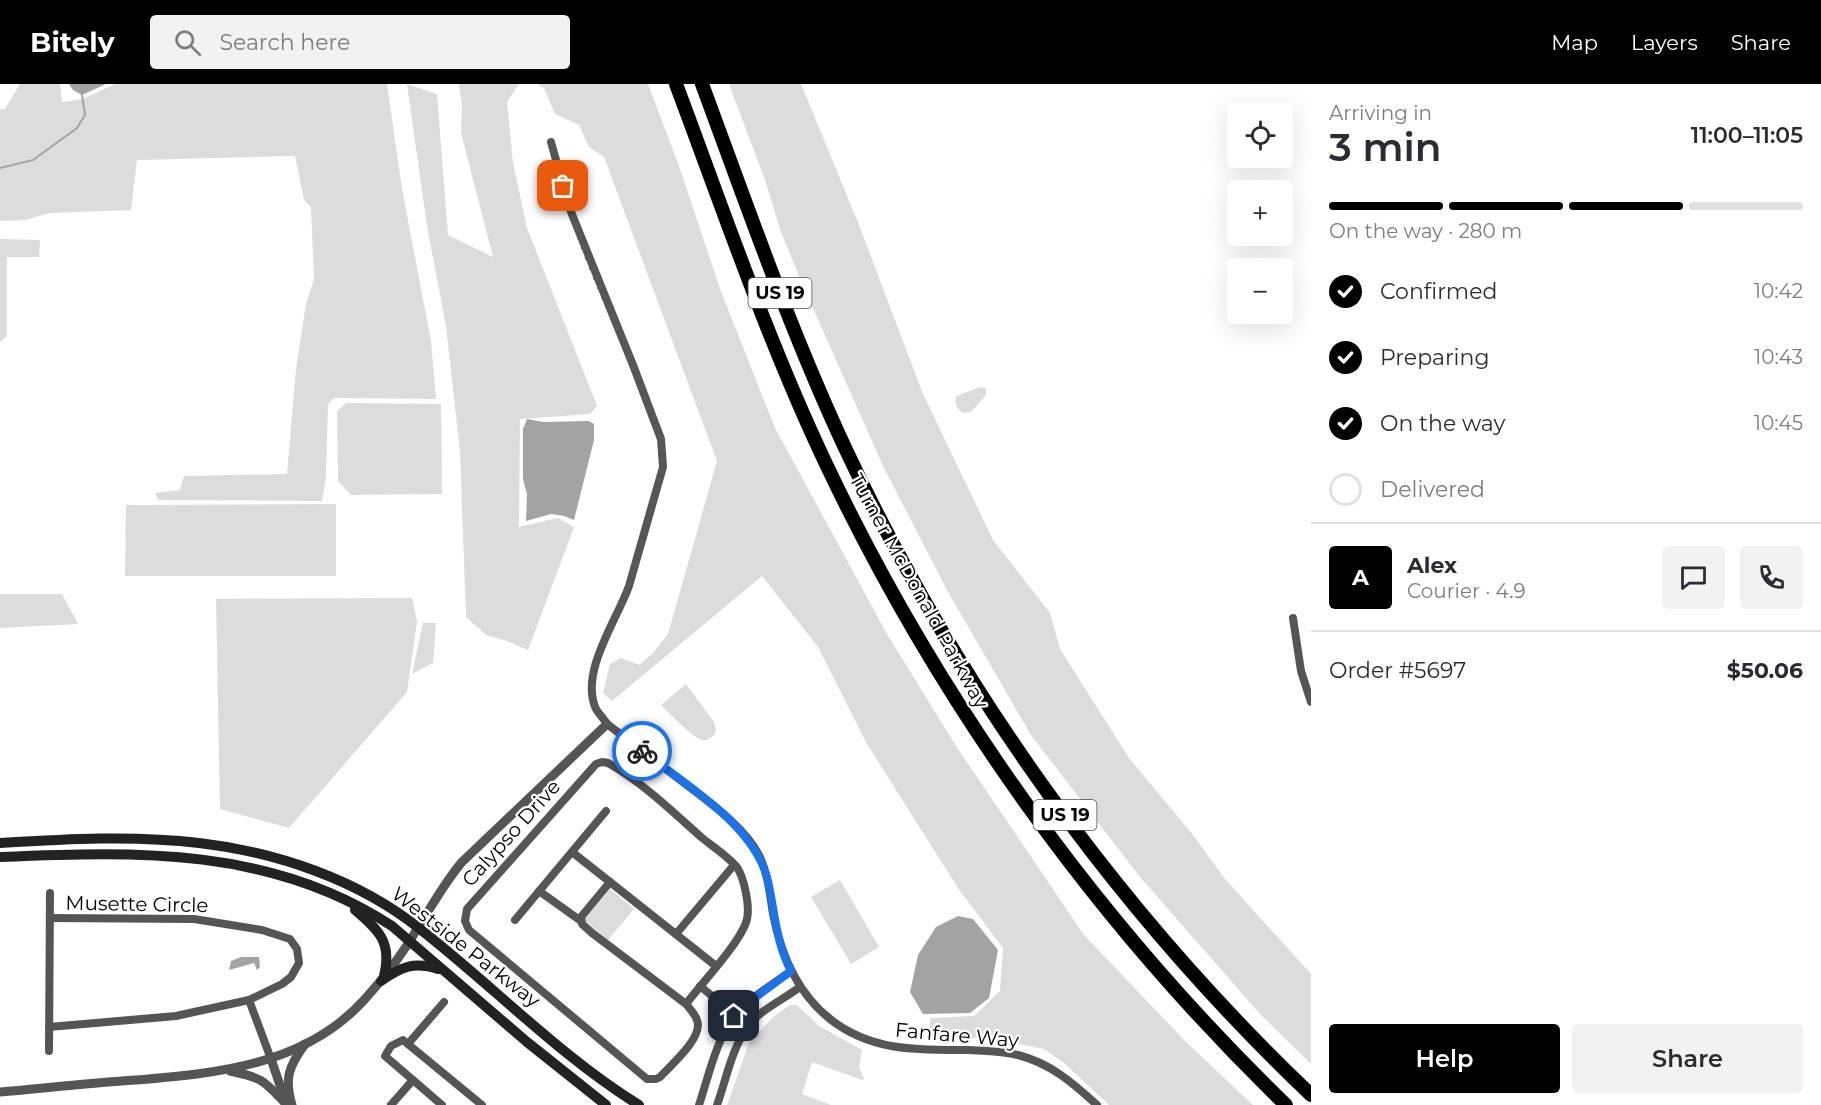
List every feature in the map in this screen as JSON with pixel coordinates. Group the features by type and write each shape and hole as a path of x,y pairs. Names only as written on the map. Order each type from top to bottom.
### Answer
{"highway":[{"name":"Turner McDonald Parkway","path":"676,84 792,389 863,537 930,658 1001,767 1097,897 1189,1004 1286,1105"},
{"name":"Turner McDonald Parkway","path":"702,84 776,284 829,412 890,537 957,656 1020,753 1132,902 1206,988 1311,1095"}],"main road":[{"name":"Westside Parkway","path":"0,843 41,840 147,840 199,843 269,856 333,879 383,903 418,927 599,1079 639,1105"},
{"name":"Westside Parkway","path":"0,857 82,854 197,857 265,870 336,896 392,926 442,971 606,1105"},
{"path":"336,896 381,934 387,959 382,979"},
{"path":"382,979 406,966 425,966 442,971"}],"street":[{"path":"0,1092 179,1077 225,1070 272,1059 327,1031 351,1013 382,979 446,882 462,862 607,724 594,702 592,682 595,666 629,586 663,467 664,455 661,440 633,365 569,207 551,142"},
{"path":"1293,618 1301,672 1311,702"},
{"name":"Fanfare Way","path":"607,724 698,794 740,829 751,842 760,857 767,879 780,946 791,971 800,987 829,1018 869,1041 907,1050 992,1051 1016,1054 1057,1071 1097,1105"},
{"name":"Calypso Drive","path":"602,762 613,766 660,802 737,867 747,899 748,916 739,937 716,966 686,1004 697,1019 698,1027 695,1038 660,1077 647,1079 469,930 465,921 467,909 596,764 602,762"},
{"path":"515,920 606,811"},
{"path":"572,852 716,966"},
{"path":"676,934 734,865"},
{"path":"581,921 581,917 610,882"},
{"path":"539,891 581,921 592,933 686,1004"},
{"name":"Musette Circle","path":"49,1051 50,893"},
{"name":"Musette Circle","path":"49,1027 176,1016 249,1000 282,984 291,977 298,963 297,949 290,939 262,930 194,919 50,918"},
{"path":"699,1105 724,1035 734,1016 745,1005 791,971"},
{"path":"700,986 748,1026"},
{"path":"717,1105 738,1045 748,1026 800,987"},
{"path":"249,1000 287,1105"},
{"path":"408,1044 444,1002"},
{"path":"442,1105 385,1056 391,1046 403,1040 482,1105"},
{"path":"292,1105 287,1089 287,1078 307,1042"},
{"path":"225,1070 258,1078 287,1105"},
{"path":"391,1105 413,1080"}],"shaded area":[{"path":"20,84 60,84 62,102 83,99 115,84 387,84 402,189 431,341 436,399 334,398 328,404 326,476 322,501 158,500 155,493 180,490 184,476 287,474 296,369 306,304 314,279 311,207 304,200 295,156 137,160 131,210 50,213 25,220 0,221 0,109 5,109"},
{"path":"69,84 106,84 82,95 73,90"},
{"path":"407,84 437,94 448,235 493,257 461,133 462,108 459,84 519,84 507,102 513,163 527,228 597,406 590,414 520,419 519,527 558,518 574,527 528,650 486,635 466,617 460,451 446,326 427,226"},
{"path":"537,84 648,84 679,166 720,289 775,428 887,634 956,746 1084,935 1186,1042 1253,1105 1109,1105 1064,1063 1044,1049 989,1038 930,1037 930,1018 974,1016 1000,991 1003,948 958,888 867,744 818,647 762,576 612,701 603,693 610,664 621,658 639,665 653,653 668,634 717,461 604,157 589,147 579,125 555,114 544,88"},
{"path":"729,84 801,84 859,225 923,394 993,540 1050,613 1060,649 1129,758 1193,835 1225,879 1311,974 1311,1064 1261,1015 1140,877 1031,735 948,592 884,468 781,232 765,180"},
{"path":"0,239 40,240 39,257 7,257 7,336 0,342"},
{"path":"980,387 986,388 986,395 971,412 963,413 959,410 956,406 956,396"},
{"path":"346,403 441,404 442,494 351,495 338,481 337,411"},
{"path":"527,419 544,422 589,421 594,424 594,440 574,520 551,514 526,521 527,494 523,479 523,429"},
{"path":"336,504 336,576 125,576 126,505"},
{"path":"0,594 62,594 78,624 0,628"},
{"path":"412,598 417,622 407,692 289,828 220,809 216,599"},
{"path":"423,623 436,623 433,663 412,674"},
{"path":"686,684 714,722 715,734 707,740 702,740 692,734 661,705"},
{"path":"840,880 879,947 851,964 811,897"},
{"path":"610,889 634,909 608,940 584,920"},
{"path":"958,916 973,919 998,950 989,998 970,1013 923,1014 910,992 918,955 936,927"},
{"path":"241,957 259,957 260,967 257,970 254,963 229,970 231,961"},
{"path":"790,1005 797,1005 819,1026 862,1050 859,1067 864,1079 812,1062 802,1094 831,1105 727,1105 749,1043 773,1017"}],"waterway":[{"path":"0,168 33,160 77,128 85,115 82,95"}],"way so far":[{"path":"563,186 577,228 647,402 664,455 663,467 629,586 595,666 592,682 594,702 607,724 642,751"}],"route":[{"path":"642,751 740,829 760,857 767,879 780,946 791,971 745,1005 734,1016"}]}
